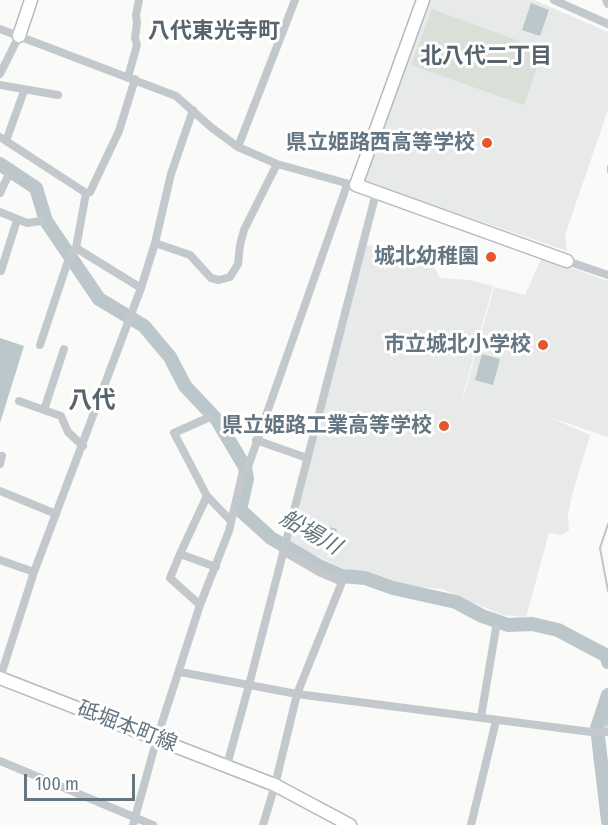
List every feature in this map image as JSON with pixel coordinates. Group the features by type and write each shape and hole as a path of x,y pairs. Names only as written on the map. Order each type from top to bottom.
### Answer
{"street":[{"path":"0,74 19,36 31,0"},
{"path":"86,193 90,192 119,131 137,45 136,15 139,0"},
{"path":"238,147 296,0"},
{"path":"134,821 157,738 200,605 230,531 242,475 249,464 256,440 423,0"},
{"path":"554,0 608,24"},
{"path":"0,28 176,96 212,128 238,147 277,164 376,193 608,275"},
{"path":"0,85 24,91 58,95"},
{"path":"24,91 3,139 86,193"},
{"path":"0,678 34,572 134,309 154,243 171,174 193,110"},
{"path":"154,243 190,255 211,278 219,280 230,277 238,264 244,230 277,164"},
{"path":"0,193 8,176"},
{"path":"40,345 67,264 76,248 86,193"},
{"path":"227,765 376,193"},
{"path":"0,212 27,223 41,220"},
{"path":"1,270 17,220"},
{"path":"76,248 141,288"},
{"path":"44,410 64,349"},
{"path":"19,401 61,416 68,432 83,446"},
{"path":"210,417 174,432 207,496 231,521"},
{"path":"256,440 307,458"},
{"path":"0,491 56,514"},
{"path":"200,605 170,578 207,496"},
{"path":"263,825 297,694 342,582 319,572 283,551"},
{"path":"180,554 216,567"},
{"path":"0,560 34,572"},
{"path":"481,717 496,628"},
{"path":"180,672 297,694 481,717 496,721 606,732"},
{"name":"砥堀本町線","path":"0,678 275,785 350,825"},
{"path":"471,825 496,721"},
{"path":"0,761 134,821 153,825"}],"shaded area":[{"name":"県立姫路西高等学校","path":"427,0 534,0 608,32 608,110 565,235 567,251 368,183 364,176"},
{"path":"432,9 543,50 524,105 411,65"},
{"name":"県立姫路工業高等学校","path":"365,244 432,263 440,278 469,280 493,286 463,395 482,400 464,395 494,287 525,295 542,257 608,281 608,437 549,417 590,435 572,495 568,515 569,530 562,535 549,533 526,617 502,615 440,588 404,584 363,571 354,572 290,543"}],"water":[{"path":"531,3 549,10 540,36 522,30"},
{"path":"0,338 24,346 0,423"},
{"path":"482,354 500,359 493,385 475,380"},
{"path":"310,522 337,529 332,548 306,541"}],"waterway":[{"name":"船場川","path":"0,164 36,188 46,221 99,299 144,326 170,357 185,386 217,420 245,467 247,479 240,510 271,538 321,567 342,576 365,578 393,588 456,602 482,616 508,625 532,624 558,630 607,656 608,662"},
{"path":"608,166 608,172"},
{"path":"608,524 600,548 608,591"},
{"name":"船場川","path":"608,695 597,728 608,821"},
{"path":"606,729 608,719"},
{"name":"船場川","path":"602,780 604,735"}],"place":[{"name":"県立姫路西高等学校","path":"487,143"},
{"name":"城北幼稚園","path":"491,257"},
{"name":"市立城北小学校","path":"543,345"},
{"name":"県立姫路工業高等学校","path":"444,426"}],"district":[{"name":"八代東光寺町","path":"214,32"},
{"name":"北八代二丁目","path":"486,57"},
{"name":"八代","path":"92,401"}]}
